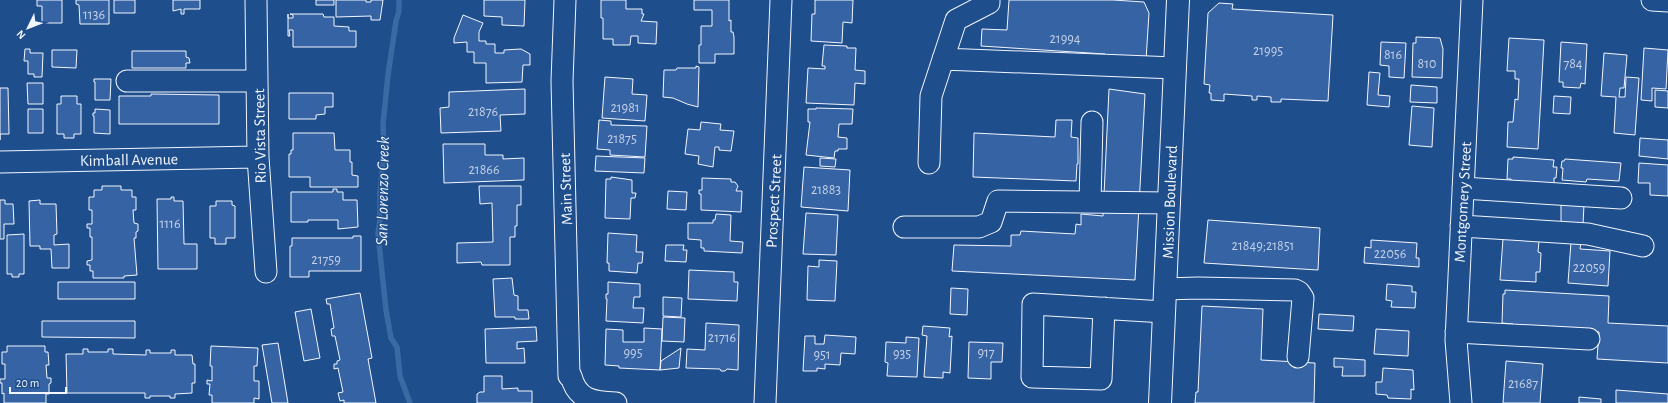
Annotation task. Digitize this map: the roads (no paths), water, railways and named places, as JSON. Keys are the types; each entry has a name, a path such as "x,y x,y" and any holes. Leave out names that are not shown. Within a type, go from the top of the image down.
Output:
{"main road":[{"name":"Mission Boulevard","path":"1160,403 1178,0"}],"street":[{"name":"Rio Vista Street","path":"256,0 258,157 266,272"},
{"name":"Main Street","path":"565,0 562,81 569,376 571,376 574,386 584,397 595,402 616,403"},
{"name":"Prospect Street","path":"765,403 781,0"},
{"path":"929,163 931,96 956,20 989,3 989,0"},
{"name":"Montgomery Street","path":"1461,403 1456,332 1472,0"},
{"path":"1652,0 1668,1"},
{"path":"943,59 1175,68"},
{"path":"127,81 257,81"},
{"path":"1090,202 1092,122"},
{"name":"Kimball Avenue","path":"0,162 258,157"},
{"path":"1463,188 1621,198"},
{"path":"904,227 979,227 991,222 998,201 1169,203"},
{"path":"1461,226 1588,234 1643,246"},
{"path":"1166,289 1198,288 1295,290 1299,292 1303,298 1298,356"},
{"path":"1104,308 1100,379 1032,377 1033,304 1104,308 1164,312"},
{"path":"1456,332 1589,339"}],"waterway":[{"name":"San Lorenzo Creek","path":"399,0 399,11 396,21 388,75 383,124 384,151 378,234 386,310 391,338 397,347 400,376 410,403"}]}
